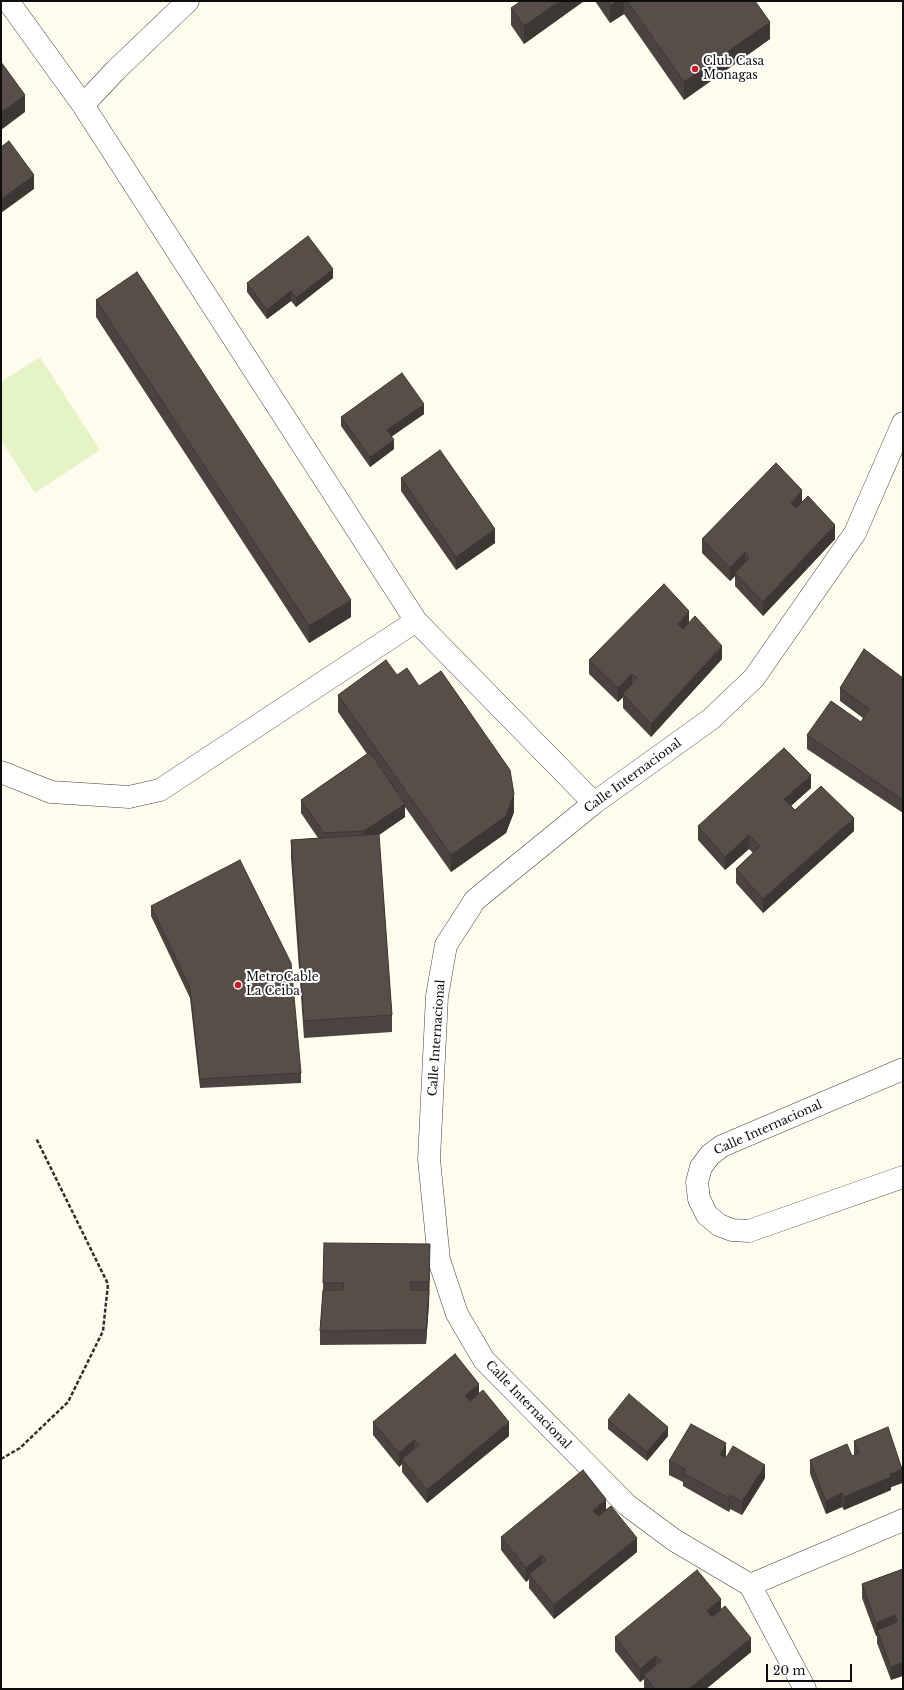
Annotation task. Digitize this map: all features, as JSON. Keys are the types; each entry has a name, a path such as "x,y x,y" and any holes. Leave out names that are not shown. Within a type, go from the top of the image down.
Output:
{"street":[{"path":"8,1 82,105 416,621 594,803"},
{"path":"82,105 188,1"},
{"name":"Calle Internacional","path":"750,1585 674,1540 627,1505 484,1360 457,1314 439,1260 429,1159 437,996 446,946 475,900 594,803 712,719 754,678 855,533 903,423"},
{"path":"1,772 51,792 129,797 160,790 416,621"},
{"name":"Calle Internacional","path":"903,1069 722,1146 710,1155 701,1167 697,1182 699,1199 707,1215 719,1225 732,1230 749,1231 903,1178"},
{"path":"805,1689 750,1585 903,1520"}],"path":[{"path":"1,1459 20,1448 68,1402 103,1331 108,1284 36,1138"}],"green space":[{"path":"40,357 100,450 35,493 1,440 1,382"}],"building":[{"path":"521,1 560,1 524,26 511,8"},
{"path":"607,1 617,1 610,6"},
{"name":"Club Casa Monagas","path":"627,1 755,1 770,22 684,82"},
{"path":"1,62 25,95 1,112"},
{"path":"9,141 34,175 1,199 1,147"},
{"path":"308,236 333,269 296,298 291,291 267,310 247,283"},
{"path":"137,272 351,600 309,626 96,300"},
{"path":"402,373 424,404 387,430 394,440 370,457 341,417"},
{"path":"440,450 495,529 456,557 401,478"},
{"path":"776,463 802,490 791,503 796,508 808,496 835,525 763,602 735,573 749,558 745,552 730,568 702,539"},
{"path":"664,584 689,611 678,624 683,629 695,616 722,646 651,724 623,694 637,678 632,674 618,688 589,660"},
{"path":"864,649 903,678 903,800 807,735 831,701 861,722 869,709 840,688"},
{"path":"386,660 397,675 407,668 419,686 441,671 510,770 514,794 506,816 451,855 338,695"},
{"path":"784,748 811,775 784,799 795,810 821,786 854,818 763,899 736,869 760,846 749,835 725,857 698,826"},
{"path":"370,752 405,804 364,831 324,833 301,800"},
{"path":"379,834 392,1015 304,1021 291,840"},
{"name":"MetroCable La Ceiba","path":"240,860 291,963 301,1073 200,1079 190,988 151,906"},
{"path":"324,1243 430,1244 429,1282 411,1282 411,1290 429,1290 426,1330 320,1331 323,1290 343,1290 344,1283 323,1283"},
{"path":"455,1354 479,1384 465,1395 470,1401 483,1390 509,1422 427,1490 402,1459 419,1445 414,1440 399,1453 373,1422"},
{"path":"629,1394 668,1427 647,1452 608,1420"},
{"path":"691,1424 726,1443 720,1455 726,1458 733,1446 765,1465 742,1502 730,1495 729,1498 683,1473 685,1469 669,1461"},
{"path":"888,1427 902,1469 890,1474 891,1477 844,1497 842,1493 826,1501 810,1460 847,1444 852,1456 859,1453 854,1441"},
{"path":"583,1470 606,1499 593,1510 598,1516 611,1506 637,1538 554,1605 529,1574 546,1561 542,1555 526,1568 501,1537"},
{"path":"903,1569 903,1662 891,1667 877,1630 897,1622 895,1615 876,1623 862,1584"},
{"path":"697,1570 721,1599 707,1610 712,1617 725,1606 751,1638 689,1689 655,1689 644,1675 661,1661 656,1656 640,1669 615,1637"}],"place":[{"name":"Club Casa Monagas","path":"695,69"},
{"name":"MetroCable La Ceiba","path":"238,985"}]}
